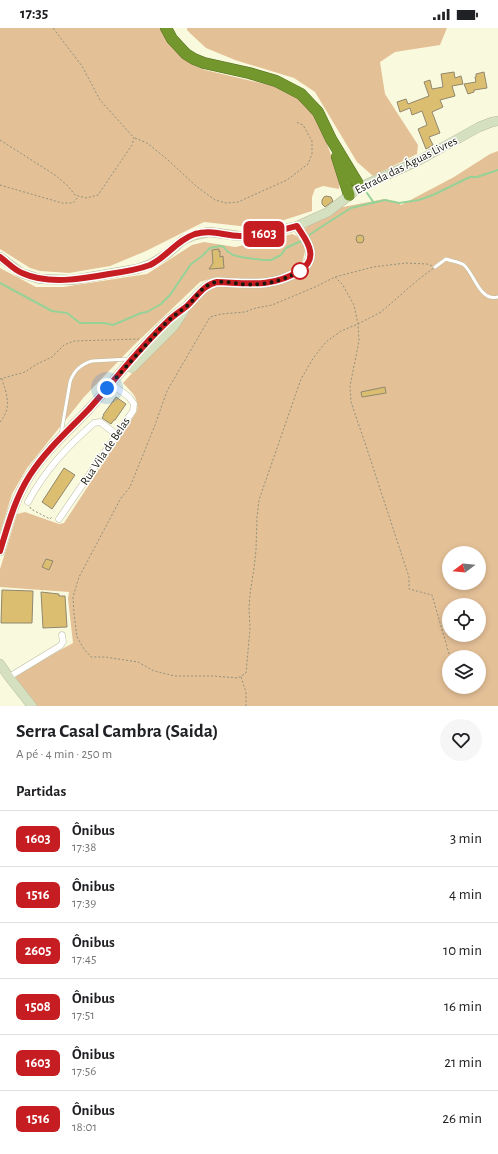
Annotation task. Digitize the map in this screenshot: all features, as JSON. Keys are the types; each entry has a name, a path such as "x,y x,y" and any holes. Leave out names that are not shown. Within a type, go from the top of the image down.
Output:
{"highway":[{"path":"166,28 172,39 186,54 204,63 249,73 276,81 301,94 318,112 331,139 360,187"},
{"path":"175,28 186,54"},
{"path":"331,139 348,195"}],"street":[{"name":"Estrada das Águas Livres","path":"0,257 21,273 40,279 73,280 131,270 151,264 167,254 183,240 195,234 209,232 239,236 261,235 297,226 328,212 360,187 418,161 479,127 498,121"},
{"path":"0,551 17,498 31,474 46,454 168,320 188,305 206,286 213,283 268,283 282,280 303,269 309,260 310,250 297,226"},
{"path":"89,408 114,386 174,326 188,305"},
{"name":"Rua Vila de Belas","path":"58,519 133,411 134,404 129,397 114,386"},
{"path":"28,502 42,477 68,447 94,423 100,422 117,435"},
{"path":"9,677 60,646 63,642 62,635"},
{"path":"0,664 32,706"}],"lane":[{"path":"435,267 446,259 463,264 474,278 479,290 487,297 498,297"},
{"path":"60,439 70,382 73,374 82,366 92,361 133,358"}],"path":[{"path":"53,28 82,66 100,100 134,138 146,143 167,159 196,186 215,200 226,203 238,202 287,180 308,164 312,154 312,141 303,125 296,122"},
{"path":"0,140 55,176 68,186 75,196 86,198 98,195 128,150 134,138"},
{"path":"0,185 62,203 73,203 79,196"},
{"path":"406,263 428,264 435,267 419,279 382,312 341,331 326,342 314,357 301,379 259,500 256,550 249,607 250,629 246,673 238,678 213,676 174,676 154,671 138,662 105,657 91,658 77,637 73,597 79,577 120,498 130,487 167,391 210,317 221,314 245,312 272,305 315,288 335,277 373,267 406,263"},
{"path":"335,277 342,284 354,305 358,324 359,341 350,386 351,402 368,449 409,576 409,589 432,595 448,650"},
{"path":"0,422 7,412 8,398 1,379 25,372 52,357 64,345 74,341 151,338"},
{"path":"28,502 31,509 50,519 53,517 58,519"},
{"path":"241,677 246,692 246,706"}],"shaded area":[{"path":"0,28 162,28 182,56 193,65 205,70 282,88 302,101 316,118 325,138 340,180 339,189 323,186 315,189 312,197 312,211 259,228 204,222 146,251 110,266 69,273 40,271 30,268 0,249"},
{"path":"187,28 447,28 440,45 395,52 380,62 385,94 418,145 417,154 373,176 357,162 315,92 294,78 235,60 206,48 187,30"},
{"path":"498,151 498,706 37,706 15,677 17,674 73,643 68,599 69,592 0,587 0,569 17,514 25,512 59,524 64,523 137,411 136,399 123,383 181,320 206,290 214,285 229,286 306,271 312,265 315,255 304,234 307,226 338,208 384,199 398,202 401,205 454,177 490,154"},
{"path":"292,234 297,236 304,246 305,251 303,260 299,266 286,274 257,281 216,277 200,282 133,346 84,397 27,468 12,494 0,533 0,268 36,287 63,287 147,274 192,245 204,242 235,247"}],"building":[{"path":"454,72 455,78 461,76 463,84 452,86 455,96 440,100 443,107 432,112 440,133 429,137 433,145 426,149 418,129 427,125 422,111 412,115 410,108 400,112 397,102 406,99 408,104 429,96 424,82 430,80 432,89 443,87 441,74"},
{"path":"484,72 487,88 474,90 474,92 468,94 464,84 476,82 476,74"},
{"path":"326,196 331,197 333,201 325,207 322,204 322,200"},
{"path":"358,235 362,235 364,239 362,243 358,243 356,241 356,237"},
{"path":"219,249 220,257 223,256 224,268 209,269 213,263 212,250"},
{"path":"385,387 386,393 362,397 361,392"},
{"path":"116,397 126,404 111,424 102,418"},
{"path":"64,468 75,475 52,509 42,502"},
{"path":"46,559 53,561 49,570 42,567"},
{"path":"2,590 33,591 32,623 1,623"},
{"path":"41,592 65,596 67,627 43,628"}],"waterway":[{"path":"308,236 351,208 385,200 399,203 419,200 470,177 477,177 498,170"},
{"path":"367,193 374,203"},
{"path":"0,283 52,311 67,313 80,323 104,323 113,325 141,313 147,312 161,304 170,295 191,264 210,248 220,246 224,247 233,255 271,260 281,255 286,248 301,241"}],"bus line":[{"name":"1603","path":"0,257 21,273 40,279 73,280 137,269 151,264 167,254 173,247 183,240 195,234 209,232 239,236 261,235 297,226 310,250 307,265 303,269 282,280 258,284 213,283 206,286 188,305 168,320 46,454 31,474 17,498 0,551"}],"route":[{"path":"107,388 168,320 188,305 206,286 217,282 245,284 268,283 282,280 303,269 300,271"}]}
